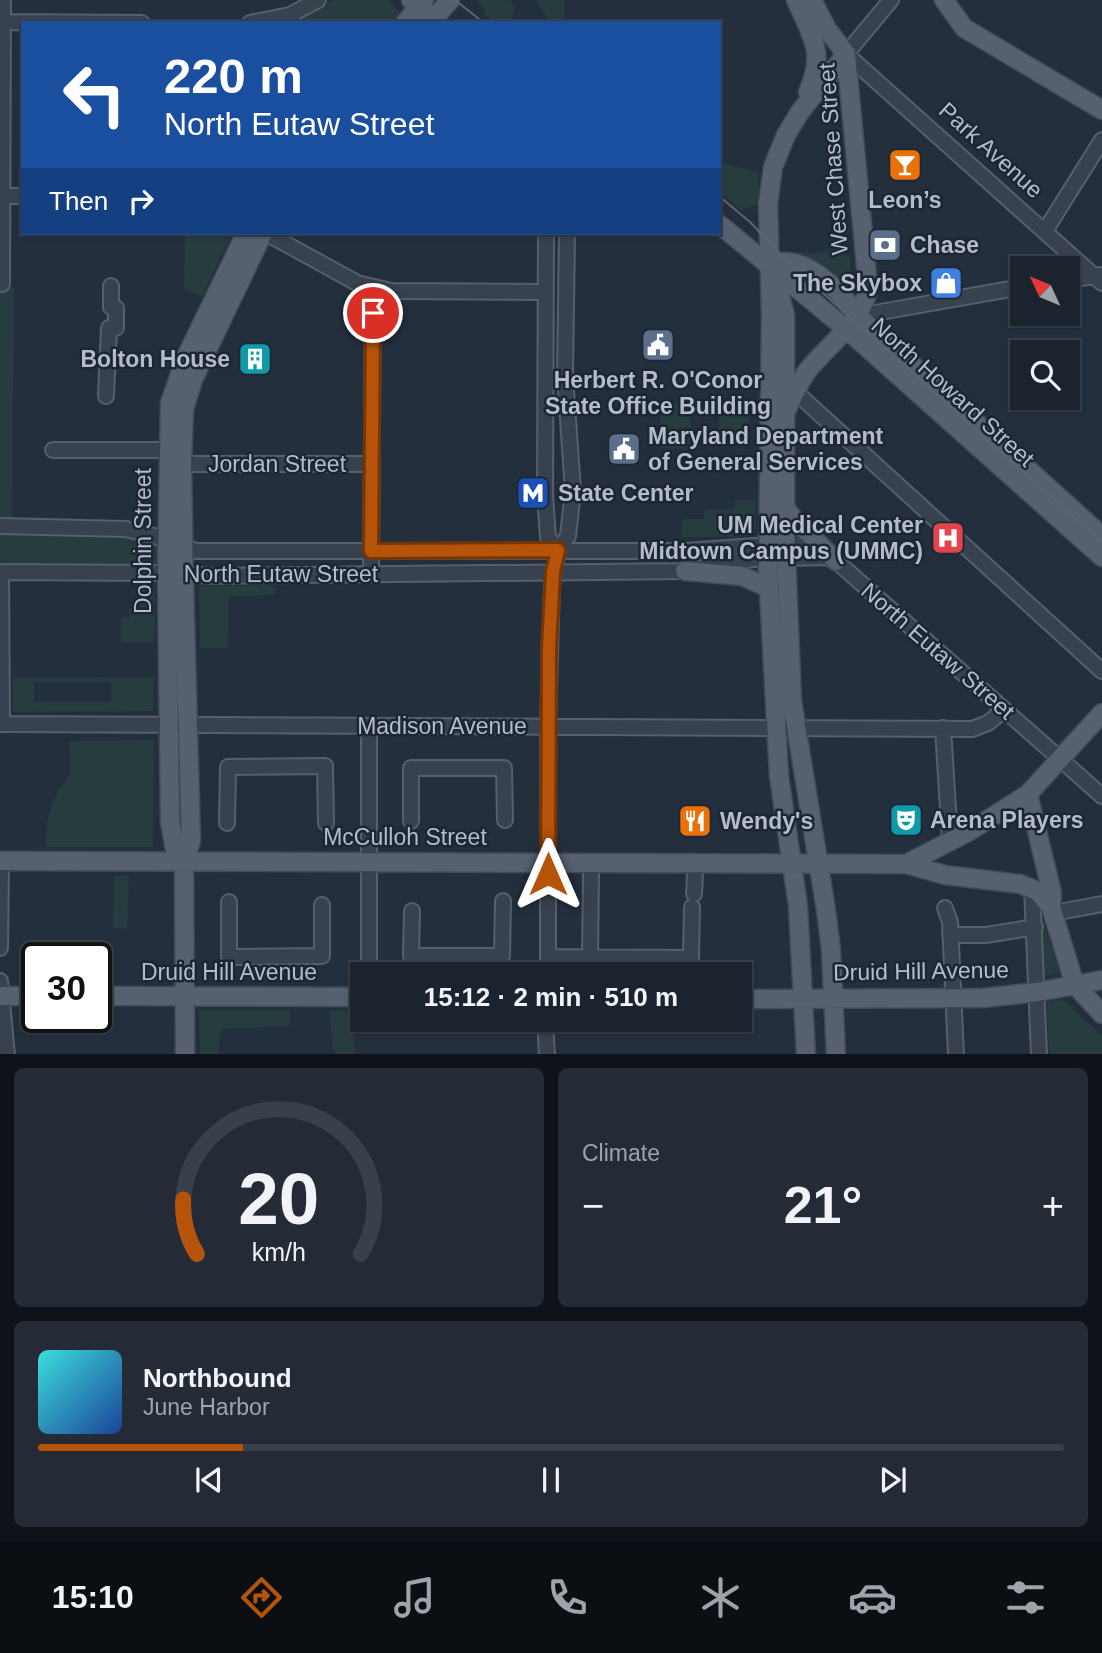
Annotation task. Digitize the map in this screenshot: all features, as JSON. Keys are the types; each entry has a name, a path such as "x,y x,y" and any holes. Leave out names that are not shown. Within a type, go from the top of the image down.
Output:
{"main road":[{"path":"406,21 418,2 434,21 450,0"},
{"path":"796,0 813,36 817,52 816,72 800,112"},
{"path":"812,0 827,29 846,54 800,112 786,135 773,167 768,204 776,551 796,728 830,940 836,1054"},
{"path":"944,0 964,28 1102,110"},
{"name":"West Chase Street","path":"846,54 871,294 852,322"},
{"name":"North Howard Street","path":"721,226 790,284 852,322 1102,536"},
{"name":"Dolphin Street","path":"185,1054 184,862 191,841 178,725 175,543 168,450 170,403 178,374 245,235"},
{"name":"Dolphin Street","path":"175,543 184,409 192,380 264,235"},
{"name":"North Howard Street","path":"770,265 787,261 819,275 834,286 852,322 1102,557"},
{"path":"770,265 785,315 790,387 783,426 784,506 769,588 779,776 802,948 806,1054"},
{"path":"790,387 852,322"},
{"path":"784,506 836,562"},
{"path":"685,571 741,576 769,588"},
{"path":"906,864 1028,794 1102,713"},
{"path":"1028,794 1052,893 1052,910"},
{"name":"McCulloh Street","path":"1,861 906,864 945,875 1020,884 1032,888"},
{"path":"1032,888 1043,895 1052,910 1075,985 1102,1014"},
{"name":"Druid Hill Avenue","path":"752,999 983,998 1037,992 1102,980"},
{"path":"1,991 21,994"},
{"name":"Druid Hill Avenue","path":"112,996 350,997"}],"street":[{"path":"2,285 4,0"},
{"path":"260,21 290,15 318,0"},
{"name":"West Chase Street","path":"846,54 891,0"},
{"path":"2,22 21,22"},
{"name":"Park Avenue","path":"846,54 1099,278"},
{"path":"1045,231 1102,140"},
{"path":"1,196 21,196"},
{"path":"269,235 357,283 373,288 391,291 545,292"},
{"path":"546,235 545,495 548,538 558,550"},
{"path":"548,962 548,727 553,572 558,550 568,536 573,491 565,376 567,235"},
{"path":"1080,279 1099,278"},
{"path":"106,396 109,328 116,328 116,307 111,307 111,286"},
{"path":"371,574 373,288"},
{"path":"852,322 897,309 1010,289"},
{"path":"871,294 897,309"},
{"path":"790,387 1102,671"},
{"path":"53,450 168,450"},
{"name":"Jordan Street","path":"182,464 372,464"},
{"name":"North Eutaw Street","path":"0,526 126,529 200,551 776,551 819,556 836,562 1102,796"},
{"name":"North Eutaw Street","path":"0,572 175,573 215,576 685,571 820,543"},
{"path":"0,572 1,724"},
{"name":"Madison Avenue","path":"1,724 943,729 979,727 1004,709"},
{"path":"369,726 369,962"},
{"path":"943,729 950,841"},
{"path":"228,823 228,767 325,766 327,823"},
{"path":"411,821 411,768 504,768 505,820"},
{"path":"0,948 1,861"},
{"path":"590,957 591,873"},
{"path":"548,957 691,958 695,874"},
{"path":"1032,888 1040,1054"},
{"path":"412,911 411,956 502,956 503,901"},
{"path":"229,902 229,957 322,956 322,905"},
{"path":"1052,910 1102,904"},
{"path":"945,908 950,935 957,1054"},
{"path":"950,935 986,935 1035,927"},
{"path":"1,991 7,1054"},
{"path":"546,1032 547,1054"}],"green space":[{"path":"332,0 387,0 399,13 393,21 297,21"},
{"path":"475,0 509,0 515,6 511,21 493,21 483,13 485,8"},
{"path":"535,0 565,0 564,21 549,21"},
{"path":"721,163 758,172 758,204 741,210 721,193"},
{"path":"185,235 231,235 202,297 184,289"},
{"path":"835,249 850,256 852,286 849,288 812,259 798,252 814,253"},
{"path":"14,287 12,519 0,519 0,288"},
{"path":"718,400 749,400 750,446 719,447"},
{"path":"661,402 691,403 690,449 660,448"},
{"path":"735,500 755,500 756,528 753,535 681,537 682,519 704,519 705,510 734,509"},
{"path":"0,532 124,536 156,547 159,550 158,562 152,566 0,565"},
{"path":"140,586 155,587 155,642 121,643 121,618 129,618 129,609 140,609"},
{"path":"199,586 275,586 275,595 229,596 228,648 200,648"},
{"path":"154,677 153,711 13,712 13,678","holes":["34,682 111,682 111,702 34,702"]},
{"path":"154,740 153,847 46,847 47,821 51,807 58,790 70,775 69,741"},
{"path":"129,875 127,929 113,928 114,876"},
{"path":"1041,914 1060,973 1044,976"},
{"path":"1063,1000 1102,1036 1102,1054 1049,1054 1047,1002"},
{"path":"199,1010 290,1010 290,1026 221,1029 218,1054 200,1054"},
{"path":"350,1010 350,1032 354,1032 355,1054 336,1054 329,1011"}],"tram line":[{"path":"455,0 481,21"},
{"path":"721,198 750,222 787,261 1102,542"}],"place":[{"name":"Leon’s","path":"905,165"},
{"name":"Chase","path":"885,245"},
{"name":"The Skybox","path":"946,283"},
{"name":"Herbert R. O'Conor State Office Building","path":"658,345"},
{"name":"Bolton House","path":"255,359"},
{"name":"Maryland Department of General Services","path":"624,449"},
{"name":"State Center","path":"533,493"},
{"name":"UM Medical Center Midtown Campus (UMMC)","path":"948,538"},
{"name":"Arena Players","path":"906,820"},
{"name":"Wendy's","path":"695,821"}],"route":[{"path":"373,313 371,551 558,550 553,572 549,648 548,874"}]}
